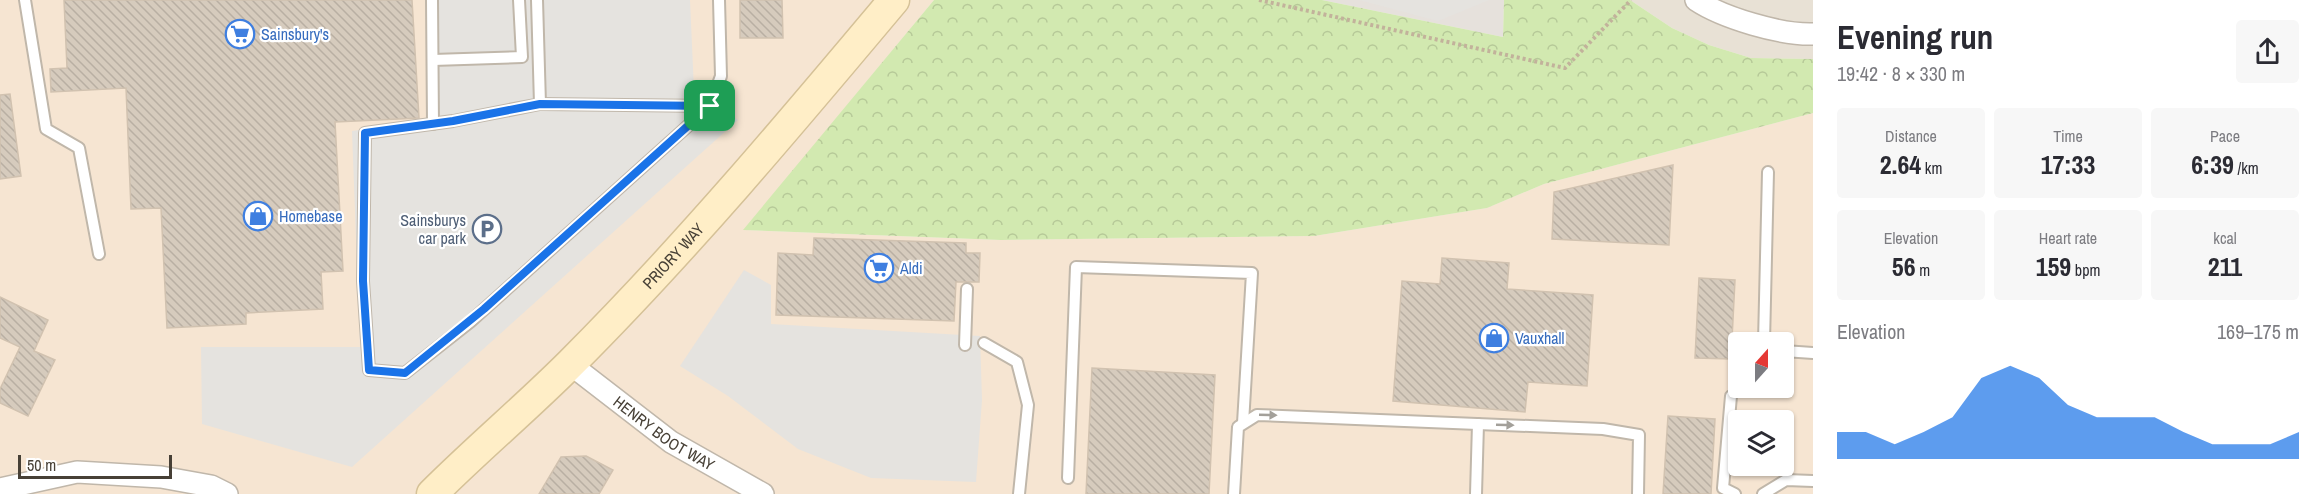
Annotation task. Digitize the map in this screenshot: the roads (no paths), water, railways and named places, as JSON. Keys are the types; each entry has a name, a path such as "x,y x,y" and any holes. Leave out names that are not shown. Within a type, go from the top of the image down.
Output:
{"street":[{"name":"PRIORY WAY","path":"432,494 570,364 820,91 894,0"},
{"path":"1696,0 1710,9 1795,35 1813,34"},
{"name":"HENRY BOOT WAY","path":"570,364 671,442 756,493"},
{"path":"0,489 77,472 161,477 211,486 227,494"}],"lane":[{"path":"26,0 46,129 79,148 99,254"},
{"path":"432,0 433,124"},
{"path":"433,60 522,57 519,0"},
{"path":"537,0 540,104"},
{"path":"710,106 540,104 433,124 365,133 363,281 369,370 405,373 484,309 710,106 721,76 719,0"},
{"path":"1764,332 1768,172"},
{"path":"1068,478 1076,267 1252,273 1243,423"},
{"path":"965,345 967,289"},
{"path":"984,343 1017,362 1028,405 1018,494"},
{"path":"1794,352 1813,353"},
{"path":"1731,398 1723,491 1735,494"},
{"path":"1234,494 1238,427 1257,415 1603,429 1639,435 1638,494"},
{"path":"1476,494 1478,424"},
{"path":"1763,494 1786,480 1813,482"}],"place":[{"name":"Sainsbury's","path":"240,34"},
{"name":"Homebase","path":"258,216"},
{"name":"Sainsburys car park","path":"487,229"},
{"name":"Aldi","path":"879,268"},
{"name":"Vauxhall","path":"1494,338"}]}
